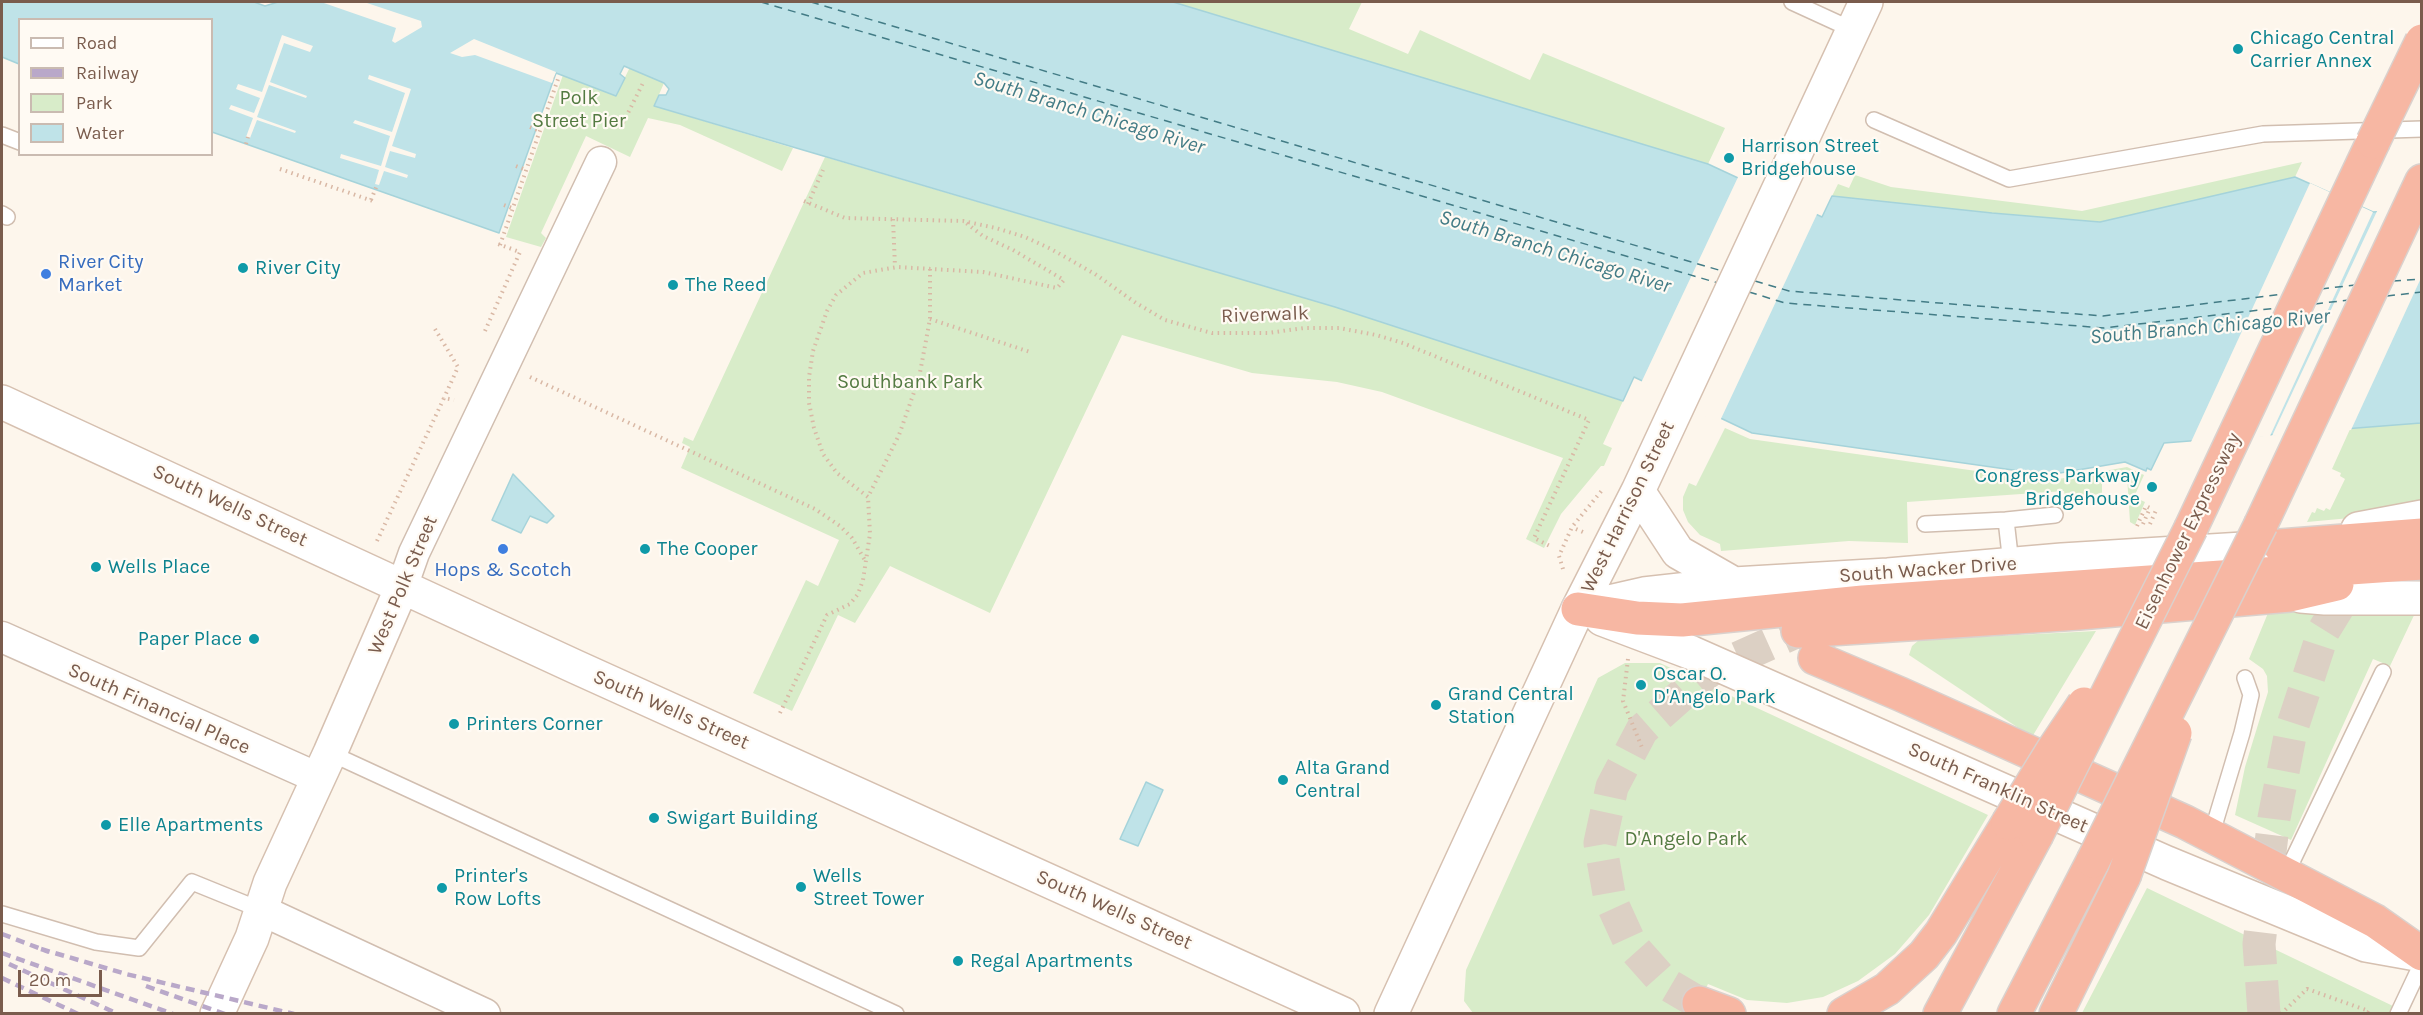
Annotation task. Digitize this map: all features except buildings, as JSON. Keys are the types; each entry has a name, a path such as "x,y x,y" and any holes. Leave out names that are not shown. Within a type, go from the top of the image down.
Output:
{"highway":[{"name":"Eisenhower Expressway","path":"2022,829 2052,750 2158,596 2421,41"},
{"path":"2014,1014 2214,621 2270,536 2296,448 2419,186"},
{"path":"2270,536 2421,535"},
{"path":"1578,609 1637,618 1682,620 1863,602 2421,563"},
{"path":"2421,572 2325,586 2290,595 2079,613 1807,645 1900,694 2211,836 2375,921 2421,955"},
{"path":"2056,1014 2124,876 2214,621"},
{"path":"1844,1014 1887,989 1924,955 2022,829"},
{"path":"1940,1014 2022,829"},
{"path":"1699,1003 1730,1014"}],"main road":[{"name":"West Harrison Street","path":"1391,1014 1578,609 1638,491 1859,16"},
{"name":"South Wells Street","path":"2,402 402,587 1343,1014"},
{"path":"1638,491 1678,552 1734,584"},
{"name":"South Wacker Drive","path":"1578,609 1644,594 1734,584 1888,575 2011,564 2377,524 2421,517"},
{"name":"West Polk Street","path":"217,1014 252,938 270,883 402,587"},
{"path":"2290,595 2325,598 2421,598"},
{"name":"South Franklin Street","path":"1578,609 1692,653 2167,863 2366,945 2421,955"}],"street":[{"name":"West Polk Street","path":"402,587 414,553 601,162"},
{"name":"South Financial Place","path":"2,637 324,765"},
{"path":"261,910 485,1014"}],"lane":[{"path":"1792,2 1815,12 1859,16"},
{"path":"1874,120 2009,179 2263,134 2421,129"},
{"path":"2,135 18,141"},
{"path":"1925,524 2055,515"},
{"path":"2006,520 2011,564"},
{"path":"2286,874 2383,672"},
{"path":"2211,836 2251,695 2245,678"},
{"path":"324,765 896,1014"},
{"path":"2,914 96,942 139,948 192,882 261,910"},
{"path":"2398,1014 2421,963"}],"path":[{"path":"483,337 520,252 497,244 508,207 558,79 554,77"},
{"path":"623,123 643,83"},
{"path":"530,127 538,130"},
{"path":"246,144 248,137"},
{"path":"516,166 524,169"},
{"path":"280,169 372,201 376,187"},
{"name":"Riverwalk","path":"824,170 806,203 845,218 963,221 1006,231 1042,245 1095,274 1165,320 1212,333 1268,333 1304,328 1339,328 1376,335 1403,343 1589,420 1534,538 1552,547"},
{"path":"893,219 895,267"},
{"path":"868,497 837,473 824,454 814,428 809,403 809,377 819,331 836,295 863,273 895,267 982,272 1057,288 1064,280 1013,250 983,236 963,221"},
{"path":"780,713 826,615 850,604 858,594 870,534 868,497 899,435 912,402 924,355 930,319 930,269"},
{"path":"930,319 1030,352"},
{"path":"377,541 458,367 435,329"},
{"path":"528,376 815,509 840,526 852,538 866,562"},
{"path":"444,398 454,402 458,393"},
{"path":"2150,508 2142,526 2147,529 2157,508"},
{"path":"1629,651 1623,701 1643,750"},
{"path":"2281,1014 2307,989 2369,1011 2367,1014"}],"green space":[{"path":"1173,2 1362,2 1349,29 1408,54 1420,30 1530,80 1543,53 1725,128 1708,164"},
{"name":"Polk Street Pier","path":"630,67 664,83 654,106 793,148 782,171 680,125 648,118 630,157 586,136 541,233 546,238 541,247 506,237 563,75 616,96"},
{"name":"Southbank Park","path":"825,157 1335,307 1623,401 1603,444 1612,448 1604,466 1601,466 1561,514 1544,548 1526,539 1563,458 1382,392 1337,382 1252,373 1122,335 990,613 890,566 855,623 838,615 792,711 753,693 806,580 818,586 839,540 681,468 690,447 682,443 684,437 693,441"},
{"path":"2302,162 2295,177 2100,222 1832,196 1838,184 1849,188 1855,175 1891,187 2082,211"},
{"path":"2421,423 2421,506 2361,517 2307,522 2317,508 2324,511 2326,508 2330,510 2345,479 2340,476 2341,473 2332,469 2351,427"},
{"path":"1725,428 1750,439 2047,481 2127,467 2144,475 2134,497 2145,502 2135,525 2130,522 2127,476 2102,478 2102,494 2065,497 2064,491 1907,502 1908,543 1849,541 1721,551 1720,544 1700,535 1688,522 1683,510 1683,497 1689,483 1696,486"},
{"path":"2304,610 2416,611 2390,666 2373,659 2291,840 2235,815 2245,767 2268,692 2267,676 2263,669 2249,659 2268,613"},
{"path":"2096,631 2032,737 1909,655 1912,646 1919,640"},
{"name":"D'Angelo Park","path":"1625,663 1660,663 1988,815 1929,915 1895,954 1858,981 1823,997 1787,1003 1747,1000 1708,984 1693,1014 1473,1013 1464,1001 1466,970 1598,678"},
{"path":"2147,888 2393,1006 2389,1013 2082,1013"}],"water":[{"name":"South Branch Chicago River","path":"2,2 254,2 265,6 278,2 1173,2 1708,164 1822,217 1832,196 2100,222 2295,177 2373,212 2421,209 2421,423 2164,443 2151,470 2147,468 2146,471 2125,462 2048,475 1752,433 1634,377 1623,401 1335,307 654,106 659,95 666,95 669,89 664,83 624,66 620,74 625,78 616,96 556,73 499,233 213,132 213,18 18,18 18,64 2,57"},
{"path":"513,474 554,516 547,523 530,516 521,533 492,520"},
{"path":"1146,782 1163,790 1138,846 1120,839"}],"pier":[{"path":"321,2 364,2 421,21 422,27 395,43 392,41 396,28"},
{"path":"282,35 313,46 310,52 284,43 270,82 307,96 306,98 269,85 257,117 296,131 295,133 257,120 250,138 246,137 253,118 229,109 231,105 254,113 260,98 236,89 238,84 262,92"},
{"path":"474,39 556,72 552,83 475,55 462,57 450,53"},
{"path":"369,75 411,89 392,146 416,154 415,158 390,151 385,167 408,175 407,178 384,171 379,185 375,184 379,170 340,158 341,154 381,166 390,136 353,123 355,120 392,132 405,93 368,79"},
{"path":"1739,175 1818,212 1719,423 1641,383"},
{"path":"2310,183 2373,212 2270,436 2192,443 2191,442"},
{"path":"2422,206 2421,278 2351,430 2272,436 2378,209"}],"ferry route":[{"path":"761,2 1718,283"},
{"path":"811,2 1722,271"},
{"path":"2393,281 2422,279"},
{"path":"1755,281 1789,291 2103,316 2284,294"},
{"path":"2321,289 2355,285"},
{"path":"1749,292 1785,303 2104,328 2277,308"},
{"path":"2387,296 2422,292"},
{"path":"2315,304 2349,300"}],"tunnel":[{"path":"2264,1014 2259,944 2274,818 2291,731 2324,630 2358,575"},
{"path":"1699,1003 1665,983 1631,945 1610,899 1600,843 1612,787 1642,730 1709,671 1798,631"}],"railway":[{"path":"2,934 49,952"},
{"path":"41,949 126,974 294,1014"},
{"path":"2,953 173,1014"},
{"path":"9,964 118,1014"},
{"path":"2,978 78,1014"},
{"path":"146,986 225,1014"}],"place":[{"name":"Chicago Central Carrier Annex","path":"2238,49"},
{"name":"Harrison Street Bridgehouse","path":"1729,158"},
{"name":"River City","path":"243,268"},
{"name":"River City Market","path":"46,274"},
{"name":"The Reed","path":"673,285"},
{"name":"Congress Parkway Bridgehouse","path":"2152,487"},
{"name":"Hops & Scotch","path":"503,549"},
{"name":"The Cooper","path":"645,549"},
{"name":"Wells Place","path":"96,567"},
{"name":"Paper Place","path":"254,639"},
{"name":"Oscar O. D'Angelo Park","path":"1641,685"},
{"name":"Grand Central Station","path":"1436,705"},
{"name":"Printers Corner","path":"454,724"},
{"name":"Alta Grand Central","path":"1283,780"},
{"name":"Swigart Building","path":"654,818"},
{"name":"Elle Apartments","path":"106,825"},
{"name":"Wells Street Tower","path":"801,887"},
{"name":"Printer's Row Lofts","path":"442,888"},
{"name":"Regal Apartments","path":"958,961"}]}
